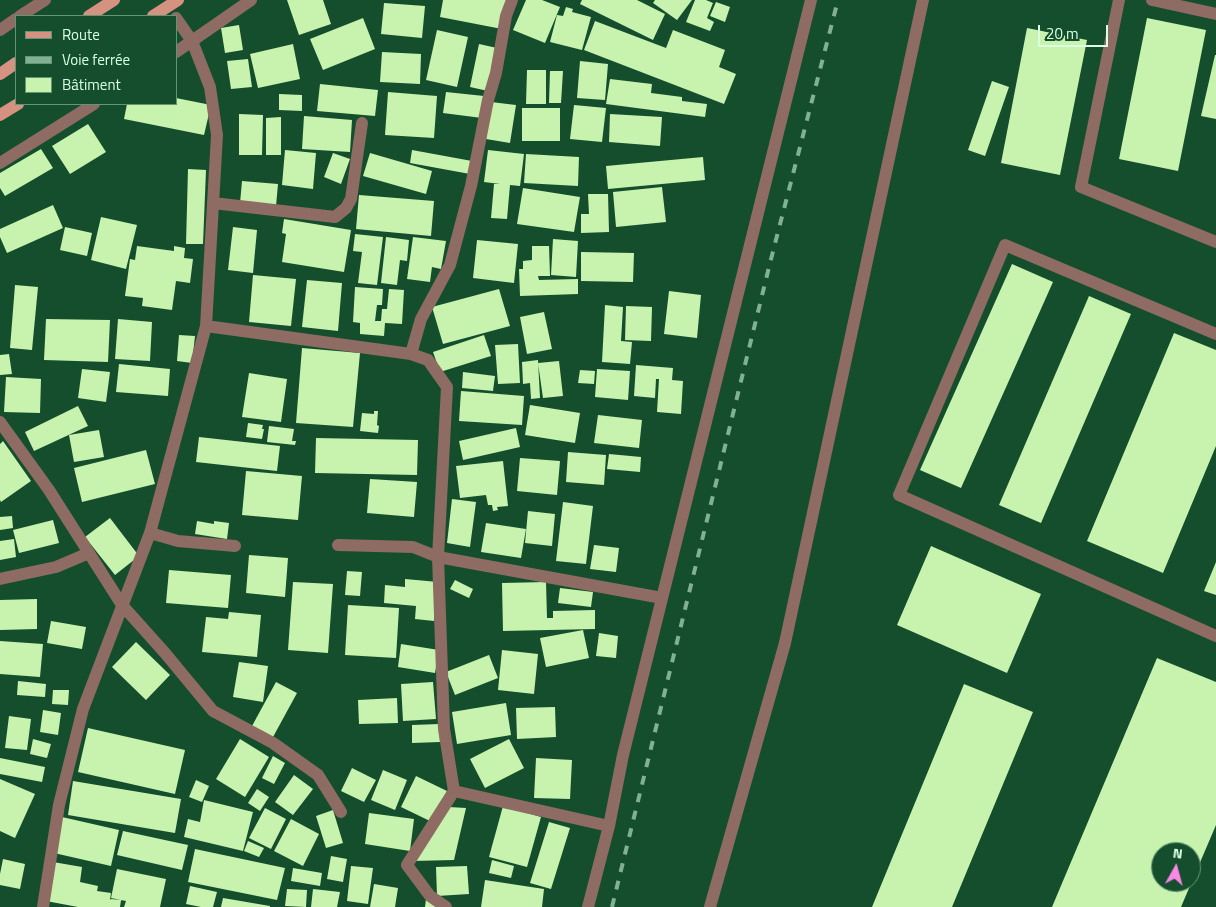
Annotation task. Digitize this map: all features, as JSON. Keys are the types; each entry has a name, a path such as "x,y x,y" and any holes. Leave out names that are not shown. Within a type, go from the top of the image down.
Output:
{"main road":[{"path":"91,15 114,0"},
{"path":"157,15 175,10"},
{"path":"0,74 15,64"},
{"path":"0,115 16,105"}],"street":[{"path":"178,51 251,0"},
{"path":"411,354 421,319 450,264 472,181 488,100 496,73 506,16 512,0"},
{"path":"588,907 609,826 623,754 811,0"},
{"path":"710,907 785,643 923,0"},
{"path":"1119,0 1081,187 1216,242"},
{"path":"1152,0 1216,14"},
{"path":"21,15 38,2"},
{"path":"43,907 59,805 83,709 150,533 206,326 216,135 210,87 192,42 178,16"},
{"path":"0,30 15,20"},
{"path":"0,163 92,105"},
{"path":"213,203 334,217 346,208 351,199 362,123"},
{"path":"1216,334 1005,245 899,495 1216,636"},
{"path":"206,326 411,354 428,360 447,387 438,557 444,729 454,792 407,864 430,896 446,907"},
{"path":"0,422 49,490 122,605 213,711 273,743 318,775 341,812"},
{"path":"150,533 178,541 235,546"},
{"path":"338,545 413,547 438,557 662,598"},
{"path":"0,579 56,567 89,553"},
{"path":"454,792 609,826"}],"building":[{"path":"287,0 323,0 331,24 299,35"},
{"path":"443,0 508,0 502,29 440,17"},
{"path":"526,0 542,0 560,7 545,43 513,30"},
{"path":"582,0 637,0 665,14 653,40 580,4"},
{"path":"655,0 692,0 677,20 653,3"},
{"path":"695,0 706,0 713,3 707,18 714,22 710,31 686,22"},
{"path":"716,2 730,7 725,22 710,16"},
{"path":"384,3 425,6 422,38 381,34"},
{"path":"566,7 573,9 572,12 591,17 582,50 550,42 557,15 563,16"},
{"path":"363,18 375,49 323,70 310,39"},
{"path":"1147,18 1206,30 1178,171 1119,159"},
{"path":"595,21 666,48 673,30 725,50 719,67 736,74 724,104 584,50"},
{"path":"239,25 243,50 225,53 221,28"},
{"path":"1027,28 1087,40 1060,175 1001,163"},
{"path":"437,30 468,37 457,87 426,80"},
{"path":"293,44 300,79 258,88 250,54"},
{"path":"479,44 497,48 488,91 470,87"},
{"path":"382,52 421,54 420,84 380,82"},
{"path":"1216,55 1216,119 1201,116"},
{"path":"248,59 252,87 231,89 227,61"},
{"path":"580,61 608,64 605,100 577,98"},
{"path":"527,70 546,70 546,104 526,104"},
{"path":"550,71 563,71 561,103 549,103"},
{"path":"610,79 652,84 651,93 682,97 682,101 707,104 705,117 606,104"},
{"path":"992,81 1009,87 985,156 968,150"},
{"path":"320,84 378,90 375,116 317,111"},
{"path":"388,92 437,96 434,138 385,135"},
{"path":"446,92 484,96 482,118 443,113"},
{"path":"279,94 302,95 302,111 279,110"},
{"path":"178,98 211,105 204,135 124,119 127,105 178,105"},
{"path":"491,102 516,105 510,143 486,139"},
{"path":"574,105 606,108 602,142 570,139"},
{"path":"522,108 560,108 560,141 522,141"},
{"path":"239,114 263,115 262,155 239,155"},
{"path":"610,114 662,117 660,146 609,142"},
{"path":"304,116 352,120 350,152 302,149"},
{"path":"281,117 281,155 266,155 266,118"},
{"path":"88,124 106,152 70,174 52,146"},
{"path":"41,149 53,168 5,196 0,188 0,173"},
{"path":"285,150 316,153 313,189 282,185"},
{"path":"412,150 472,161 470,174 410,163"},
{"path":"488,150 524,154 520,186 510,185 507,219 491,218 494,184 500,184 484,182"},
{"path":"333,153 350,159 341,184 324,177"},
{"path":"370,153 432,171 426,194 363,176"},
{"path":"526,154 579,157 578,186 524,183"},
{"path":"703,157 705,180 608,189 606,166"},
{"path":"188,169 206,170 203,244 186,244"},
{"path":"242,181 278,184 276,206 240,203"},
{"path":"662,187 666,222 616,227 613,192"},
{"path":"523,188 580,197 574,232 517,224"},
{"path":"588,194 608,194 609,232 581,233 581,214 589,214"},
{"path":"359,195 434,201 431,236 356,229"},
{"path":"53,205 63,228 7,253 0,237 0,229"},
{"path":"101,217 137,225 126,269 91,260"},
{"path":"284,219 351,230 344,272 282,262 286,234 282,233"},
{"path":"65,227 92,233 87,256 60,250"},
{"path":"233,227 257,230 253,273 228,270"},
{"path":"355,234 383,237 377,285 358,283 362,252 353,251"},
{"path":"386,237 409,240 407,261 400,260 397,285 381,283"},
{"path":"413,237 446,241 441,269 432,267 430,282 407,279"},
{"path":"553,239 578,241 576,277 551,275"},
{"path":"477,240 518,244 514,283 473,278"},
{"path":"137,246 174,251 174,246 185,248 184,258 193,259 190,283 176,281 172,310 142,306 143,298 125,296 130,259 135,260"},
{"path":"532,246 549,246 550,276 538,276 539,280 578,279 578,294 520,296 519,269 523,269 523,261 532,260"},
{"path":"581,252 634,253 633,282 581,281"},
{"path":"1012,264 1053,282 961,488 920,470"},
{"path":"253,275 296,279 291,326 249,322"},
{"path":"307,280 342,283 338,331 302,327"},
{"path":"15,285 38,287 32,350 10,348"},
{"path":"355,287 383,289 382,305 377,305 375,321 381,321 382,309 387,309 389,289 404,290 402,324 385,323 384,336 360,334 360,323 353,322"},
{"path":"499,289 510,326 443,344 432,307"},
{"path":"669,291 701,295 697,338 664,334"},
{"path":"1089,296 1131,314 1041,523 999,505"},
{"path":"605,305 623,307 621,341 632,342 630,364 602,362"},
{"path":"626,306 652,307 651,341 625,340"},
{"path":"544,312 552,349 527,354 520,317"},
{"path":"46,319 110,320 108,362 44,360"},
{"path":"118,319 152,322 150,361 115,359"},
{"path":"1174,333 1216,350 1216,446 1163,573 1087,541"},
{"path":"179,335 195,336 192,363 177,361"},
{"path":"484,335 491,356 440,372 433,352"},
{"path":"518,344 520,383 498,384 495,345"},
{"path":"302,348 360,353 353,427 296,423"},
{"path":"9,354 12,374 0,375 0,355"},
{"path":"538,360 540,398 531,399 530,383 523,384 522,362"},
{"path":"559,361 563,396 543,398 538,363"},
{"path":"119,364 170,369 168,396 116,392"},
{"path":"636,365 673,368 672,380 683,381 681,414 657,412 659,379 656,379 655,398 634,396"},
{"path":"82,369 110,372 106,402 78,398"},
{"path":"597,369 630,371 628,400 595,397"},
{"path":"580,370 595,371 594,384 578,383"},
{"path":"463,372 495,376 493,391 462,388"},
{"path":"249,373 287,379 281,422 242,417"},
{"path":"6,377 41,379 40,413 4,412"},
{"path":"461,391 524,396 522,425 459,421"},
{"path":"530,405 580,413 575,443 525,435"},
{"path":"78,406 88,426 34,451 25,432"},
{"path":"374,411 378,411 378,433 360,431 362,413 374,414"},
{"path":"598,415 642,420 639,448 594,443"},
{"path":"248,423 263,425 262,439 246,437"},
{"path":"269,426 294,429 292,441 296,441 295,445 267,442"},
{"path":"516,428 520,447 463,460 459,441"},
{"path":"99,430 104,457 74,462 69,435"},
{"path":"199,437 280,446 277,471 196,462"},
{"path":"316,438 418,440 417,475 315,473"},
{"path":"3,441 31,481 1,502 0,444"},
{"path":"146,450 155,484 82,502 74,468"},
{"path":"568,452 606,455 604,485 566,482"},
{"path":"609,454 641,457 640,472 607,469"},
{"path":"520,458 560,461 557,495 517,491"},
{"path":"503,461 508,506 497,507 498,510 493,511 492,505 488,505 486,495 460,498 456,466"},
{"path":"246,471 302,476 298,520 242,515"},
{"path":"370,479 417,482 414,517 367,513"},
{"path":"452,499 476,502 470,547 447,543"},
{"path":"563,502 593,506 586,564 556,561"},
{"path":"528,511 555,514 552,546 525,543"},
{"path":"12,516 13,528 0,530 0,517"},
{"path":"110,518 139,556 115,575 85,537"},
{"path":"53,520 59,543 19,553 13,530"},
{"path":"197,521 214,524 214,521 229,523 227,539 195,534"},
{"path":"486,523 526,529 521,558 481,552"},
{"path":"14,539 16,557 0,560 0,541"},
{"path":"594,545 619,548 616,572 590,569"},
{"path":"931,546 1041,594 1007,673 897,625"},
{"path":"249,555 288,558 285,597 246,593"},
{"path":"1216,562 1216,595 1204,591"},
{"path":"169,570 231,575 228,608 166,603"},
{"path":"347,571 362,572 360,596 345,595"},
{"path":"405,579 438,582 434,621 415,619 416,606 384,603 385,585 405,587"},
{"path":"455,580 473,589 469,598 450,589"},
{"path":"293,582 333,584 328,653 288,650"},
{"path":"546,582 547,618 553,618 553,611 595,610 595,629 503,631 502,583"},
{"path":"560,588 593,592 591,607 558,603"},
{"path":"37,599 37,629 0,630 0,600"},
{"path":"348,605 399,608 396,658 345,655"},
{"path":"229,612 261,615 257,657 202,652 206,617 228,619"},
{"path":"51,621 86,627 82,649 47,643"},
{"path":"583,630 589,658 546,667 540,638"},
{"path":"599,633 618,636 616,658 596,656"},
{"path":"0,641 43,644 40,677 0,674"},
{"path":"136,642 170,675 146,700 112,667"},
{"path":"401,644 439,650 435,673 398,667"},
{"path":"502,650 538,654 534,694 498,690"},
{"path":"489,655 498,678 455,695 446,672"},
{"path":"1157,658 1216,682 1216,825 1201,860 1201,842 1151,842 1151,892 1187,892 1181,907 1052,907"},
{"path":"239,662 268,666 263,702 233,697"},
{"path":"18,681 46,684 45,697 17,695"},
{"path":"276,682 297,693 273,737 252,726"},
{"path":"433,682 436,719 403,721 401,684"},
{"path":"964,684 1033,712 952,907 872,907"},
{"path":"53,690 69,690 68,705 52,704"},
{"path":"397,698 398,723 359,724 358,700"},
{"path":"506,703 511,735 457,744 452,712"},
{"path":"555,707 556,737 517,739 516,708"},
{"path":"43,710 61,713 58,735 40,732"},
{"path":"9,716 31,719 27,750 5,748"},
{"path":"439,724 440,742 412,743 412,725"},
{"path":"88,728 185,750 175,794 78,772"},
{"path":"33,739 51,744 47,758 30,754"},
{"path":"240,739 269,757 245,797 216,779"},
{"path":"509,739 524,768 485,788 470,759"},
{"path":"273,756 285,763 274,784 262,778"},
{"path":"0,758 45,767 42,782 0,774"},
{"path":"536,758 572,760 570,799 534,798"},
{"path":"352,768 376,780 364,802 341,791"},
{"path":"383,770 407,780 395,810 371,800"},
{"path":"294,775 313,789 293,815 275,802"},
{"path":"416,776 447,791 432,822 401,807"},
{"path":"0,779 35,794 15,838 0,831"},
{"path":"196,780 209,786 202,802 189,797"},
{"path":"73,781 181,799 175,833 68,815"},
{"path":"257,789 269,797 260,811 248,803"},
{"path":"204,800 253,812 243,851 184,837 188,819 200,822"},
{"path":"503,806 541,817 527,867 489,857"},
{"path":"449,807 466,808 454,860 412,861"},
{"path":"265,808 286,819 271,849 249,838"},
{"path":"333,810 343,843 326,848 316,816"},
{"path":"369,813 414,819 410,851 365,844"},
{"path":"62,817 119,830 111,866 54,853"},
{"path":"291,819 319,834 303,866 274,851"},
{"path":"549,822 570,828 551,889 530,883"},
{"path":"123,831 188,845 182,870 117,855"},
{"path":"248,841 264,848 259,857 244,851"},
{"path":"195,849 285,868 277,900 188,882"},
{"path":"331,856 347,859 343,882 327,879"},
{"path":"3,859 25,864 20,889 0,885"},
{"path":"492,860 514,866 511,878 489,873"},
{"path":"53,862 82,867 80,882 98,886 97,891 111,893 110,900 121,900 120,907 78,907 46,901"},
{"path":"351,866 373,868 368,904 347,901"},
{"path":"467,866 469,894 437,896 436,867"},
{"path":"293,868 322,873 320,886 291,881"},
{"path":"117,869 166,879 160,907 124,907 126,901 111,898"},
{"path":"485,880 544,889 542,907 481,907"},
{"path":"374,884 398,888 395,907 370,907"},
{"path":"190,886 217,892 213,907 186,904"},
{"path":"287,889 307,890 306,907 285,906"},
{"path":"313,889 340,892 337,907 311,907"},
{"path":"223,898 270,906 270,907 221,907"},
{"path":"426,899 436,907 425,907"}],"railway":[{"path":"612,907 770,263 838,0"}]}
